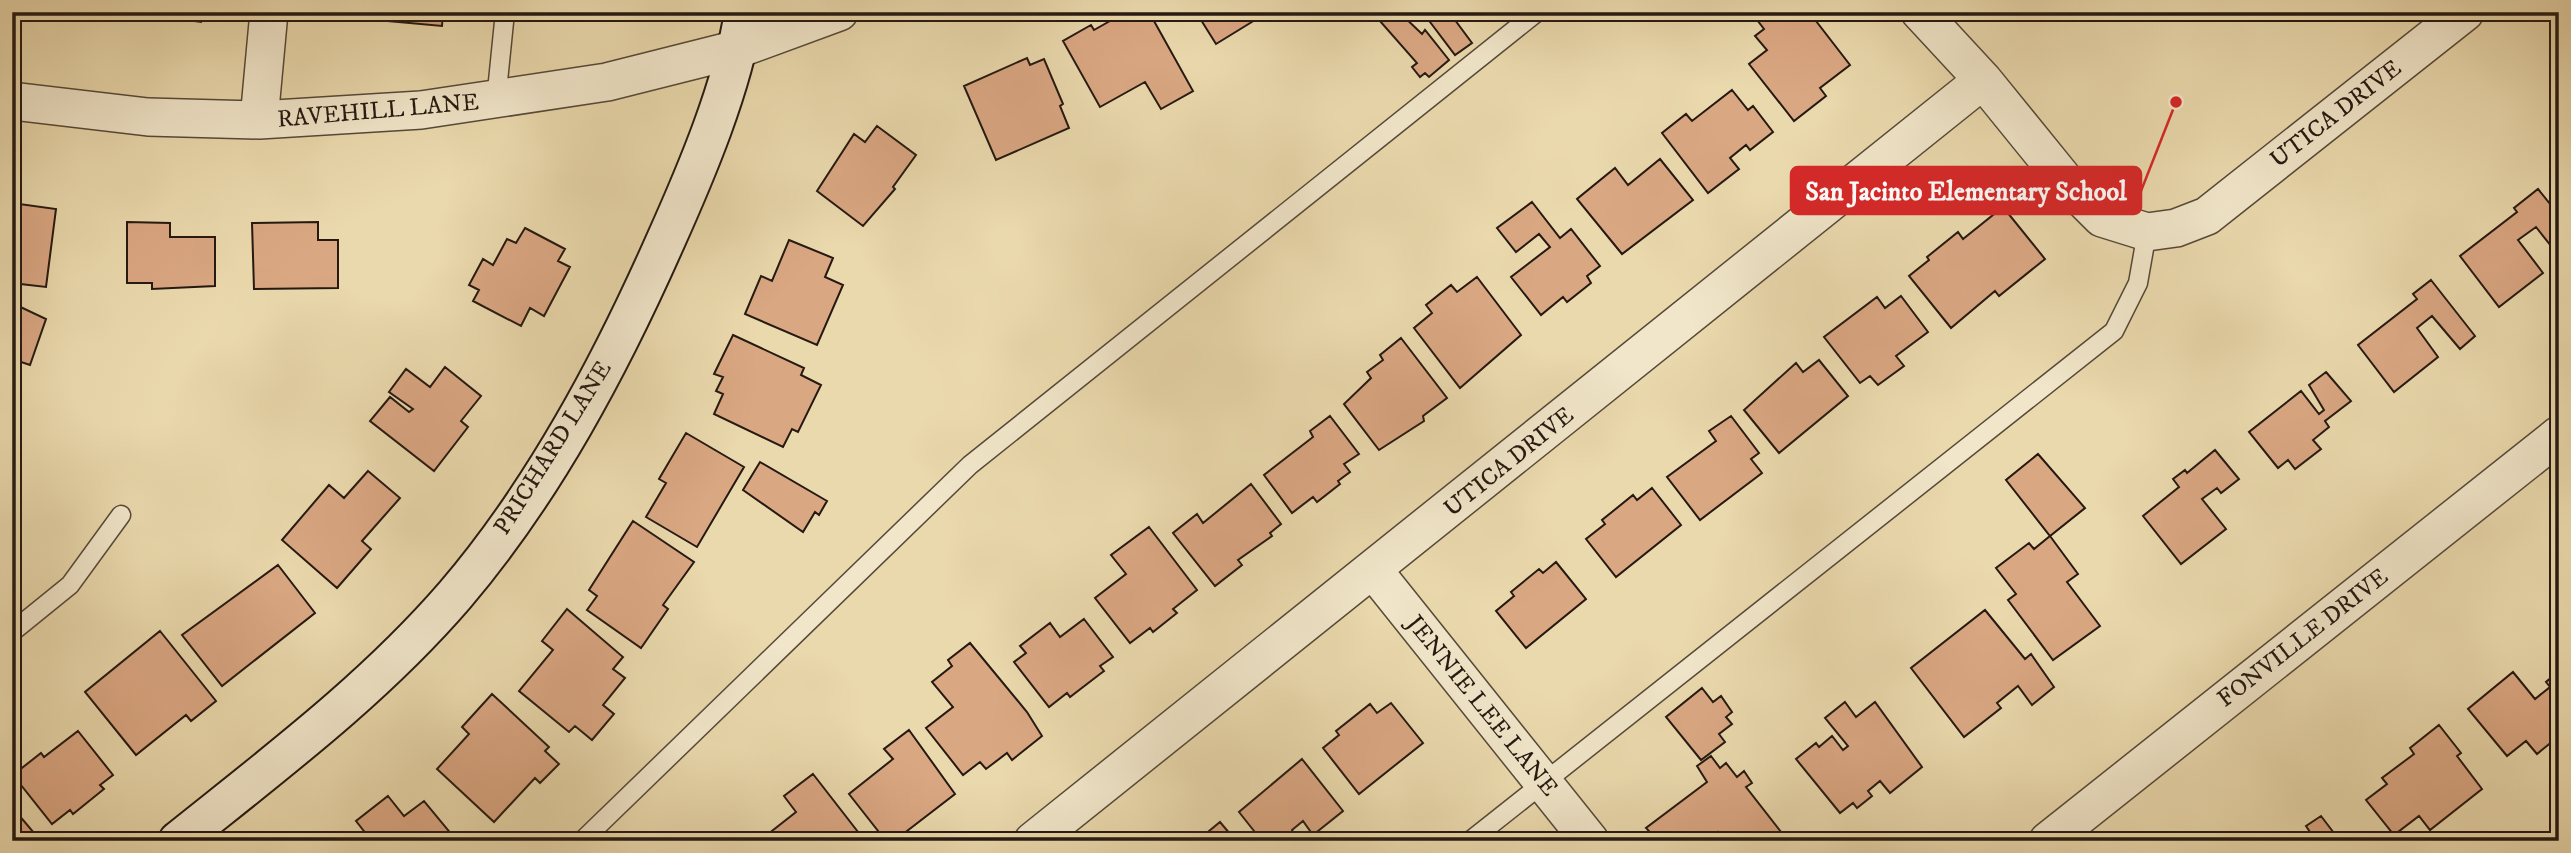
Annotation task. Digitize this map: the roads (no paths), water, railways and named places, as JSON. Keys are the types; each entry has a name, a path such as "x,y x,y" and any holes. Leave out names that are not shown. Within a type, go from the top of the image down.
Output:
{"street":[{"path":"259,120 270,12"},
{"path":"741,31 839,12"},
{"path":"1920,12 1983,80 2065,181 2102,218 2147,232"},
{"name":"UTICA DRIVE","path":"2147,232 2176,228 2207,216 2465,12"},
{"name":"RAVEHILL LANE","path":"12,102 148,117 259,120 338,117 496,101 607,82 741,31"},
{"name":"PRICHARD LANE","path":"178,841 369,684 455,595 517,514 583,407 637,306 683,201 741,31"},
{"name":"UTICA DRIVE","path":"1033,841 1374,571 1983,80"},
{"name":"FONVILLE DRIVE","path":"2048,841 2559,435"},
{"name":"JENNIE LEE LANE","path":"1374,571 1590,841"}],"lane":[{"path":"496,101 505,12"},
{"path":"582,841 970,465 1537,12"},
{"path":"1470,841 2114,331 2138,283 2147,232"},
{"path":"12,632 70,585 121,515"}],"place":[{"name":"San Jacinto Elementary School","path":"2176,102"}]}
